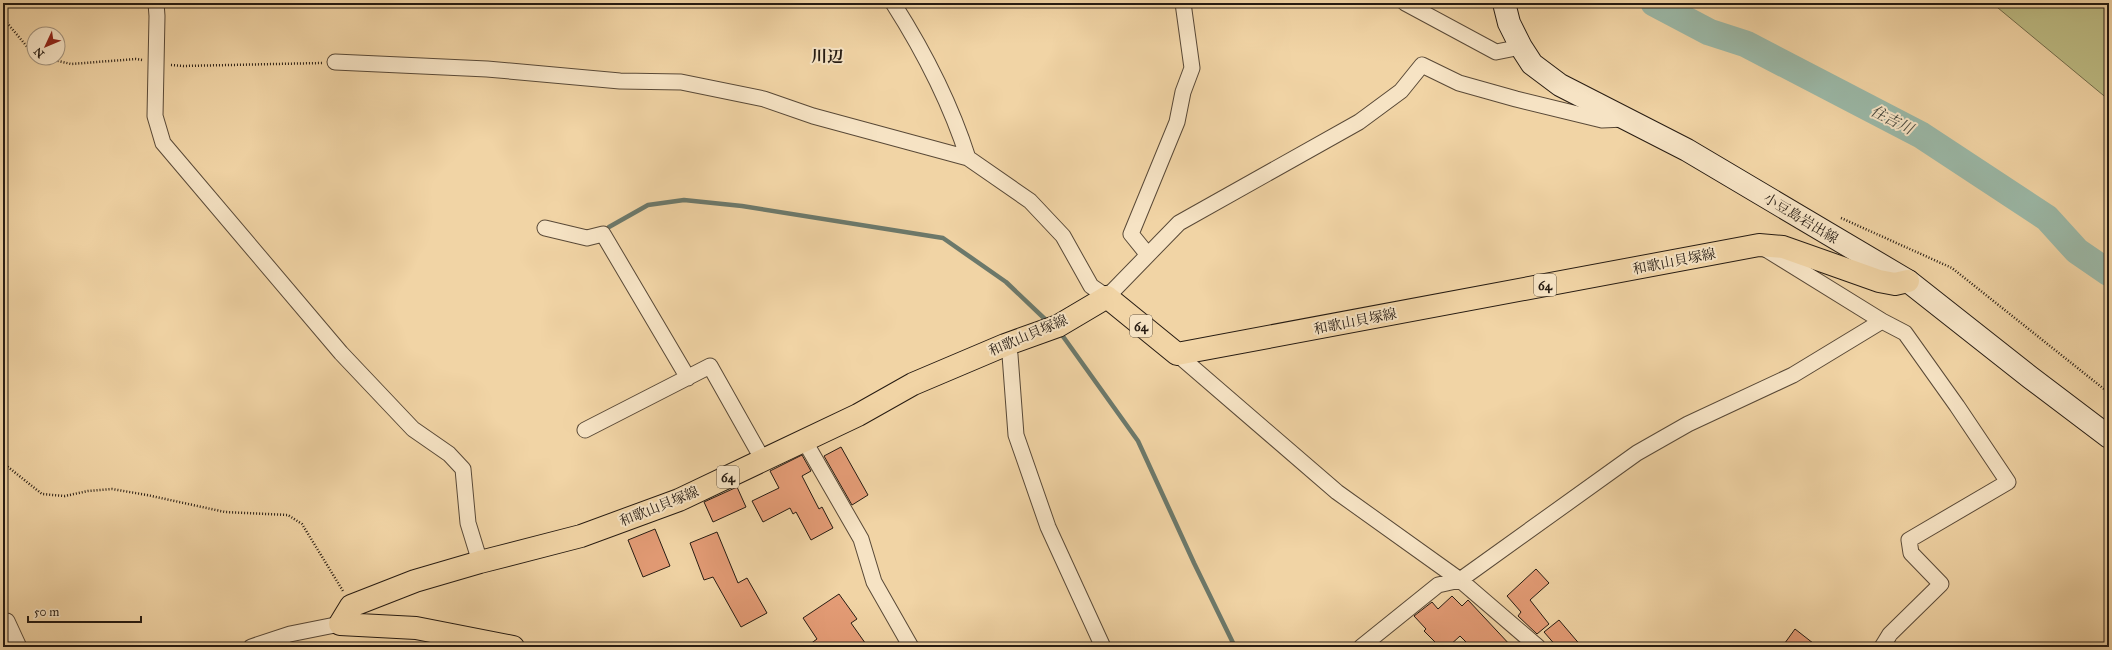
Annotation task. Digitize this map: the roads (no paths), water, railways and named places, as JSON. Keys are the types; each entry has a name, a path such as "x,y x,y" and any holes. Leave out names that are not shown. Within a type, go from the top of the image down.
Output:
{"main road":[{"name":"小豆島岩出線","path":"1506,13 1521,47 1532,64 1560,85 1687,150 1908,281 2031,378 2109,437"},
{"name":"和歌山貝塚線","path":"1177,354 1759,245 1783,247 1879,281 1895,284 1908,281"},
{"name":"和歌山貝塚線","path":"346,615 415,581 480,562 588,534 679,500 858,415 913,384 1005,345 1058,326 1107,297"},
{"name":"64","path":"1107,297 1177,354"},
{"path":"346,615 512,647"}],"street":[{"path":"156,3 155,116 163,143 341,353 413,429 449,454 463,469 468,523 480,562"},
{"path":"893,3 911,31 959,131 968,158"},
{"path":"1148,255 1131,234 1177,122 1183,92 1192,68 1183,3"},
{"path":"1405,3 1496,52 1521,47"},
{"path":"335,62 486,69 620,80 681,82 764,100 813,116 968,158 1030,201 1063,236 1092,286 1107,297 1179,223 1359,122 1401,91 1422,64 1458,83 1509,97 1602,120 1627,119"},
{"path":"545,228 587,238 603,234 688,378"},
{"path":"1759,245 1882,321 1905,333 1958,406 2008,482 1909,540 1911,553 1941,584 1890,634 1882,647"},
{"path":"1361,647 1438,585 1460,580 1637,453 1688,424 1792,375 1882,321"},
{"path":"1005,345 1010,355 1016,435 1048,527 1103,647"},
{"path":"1177,354 1337,492 1460,580 1538,647"},
{"path":"585,430 710,366 763,460"},
{"path":"804,440 861,539 874,582 911,647"},
{"path":"251,647 346,615"},
{"path":"7,621 19,647"}],"waterway":[{"name":"住吉川","path":"1654,3 1709,32 1746,44 1921,135 2047,218 2077,251 2109,273"},
{"path":"609,227 648,205 684,200 742,206 943,238 1006,282 1047,321"},
{"path":"1062,335 1138,441 1194,563 1235,647"}],"district":[{"name":"川辺","path":"827,56"}]}
